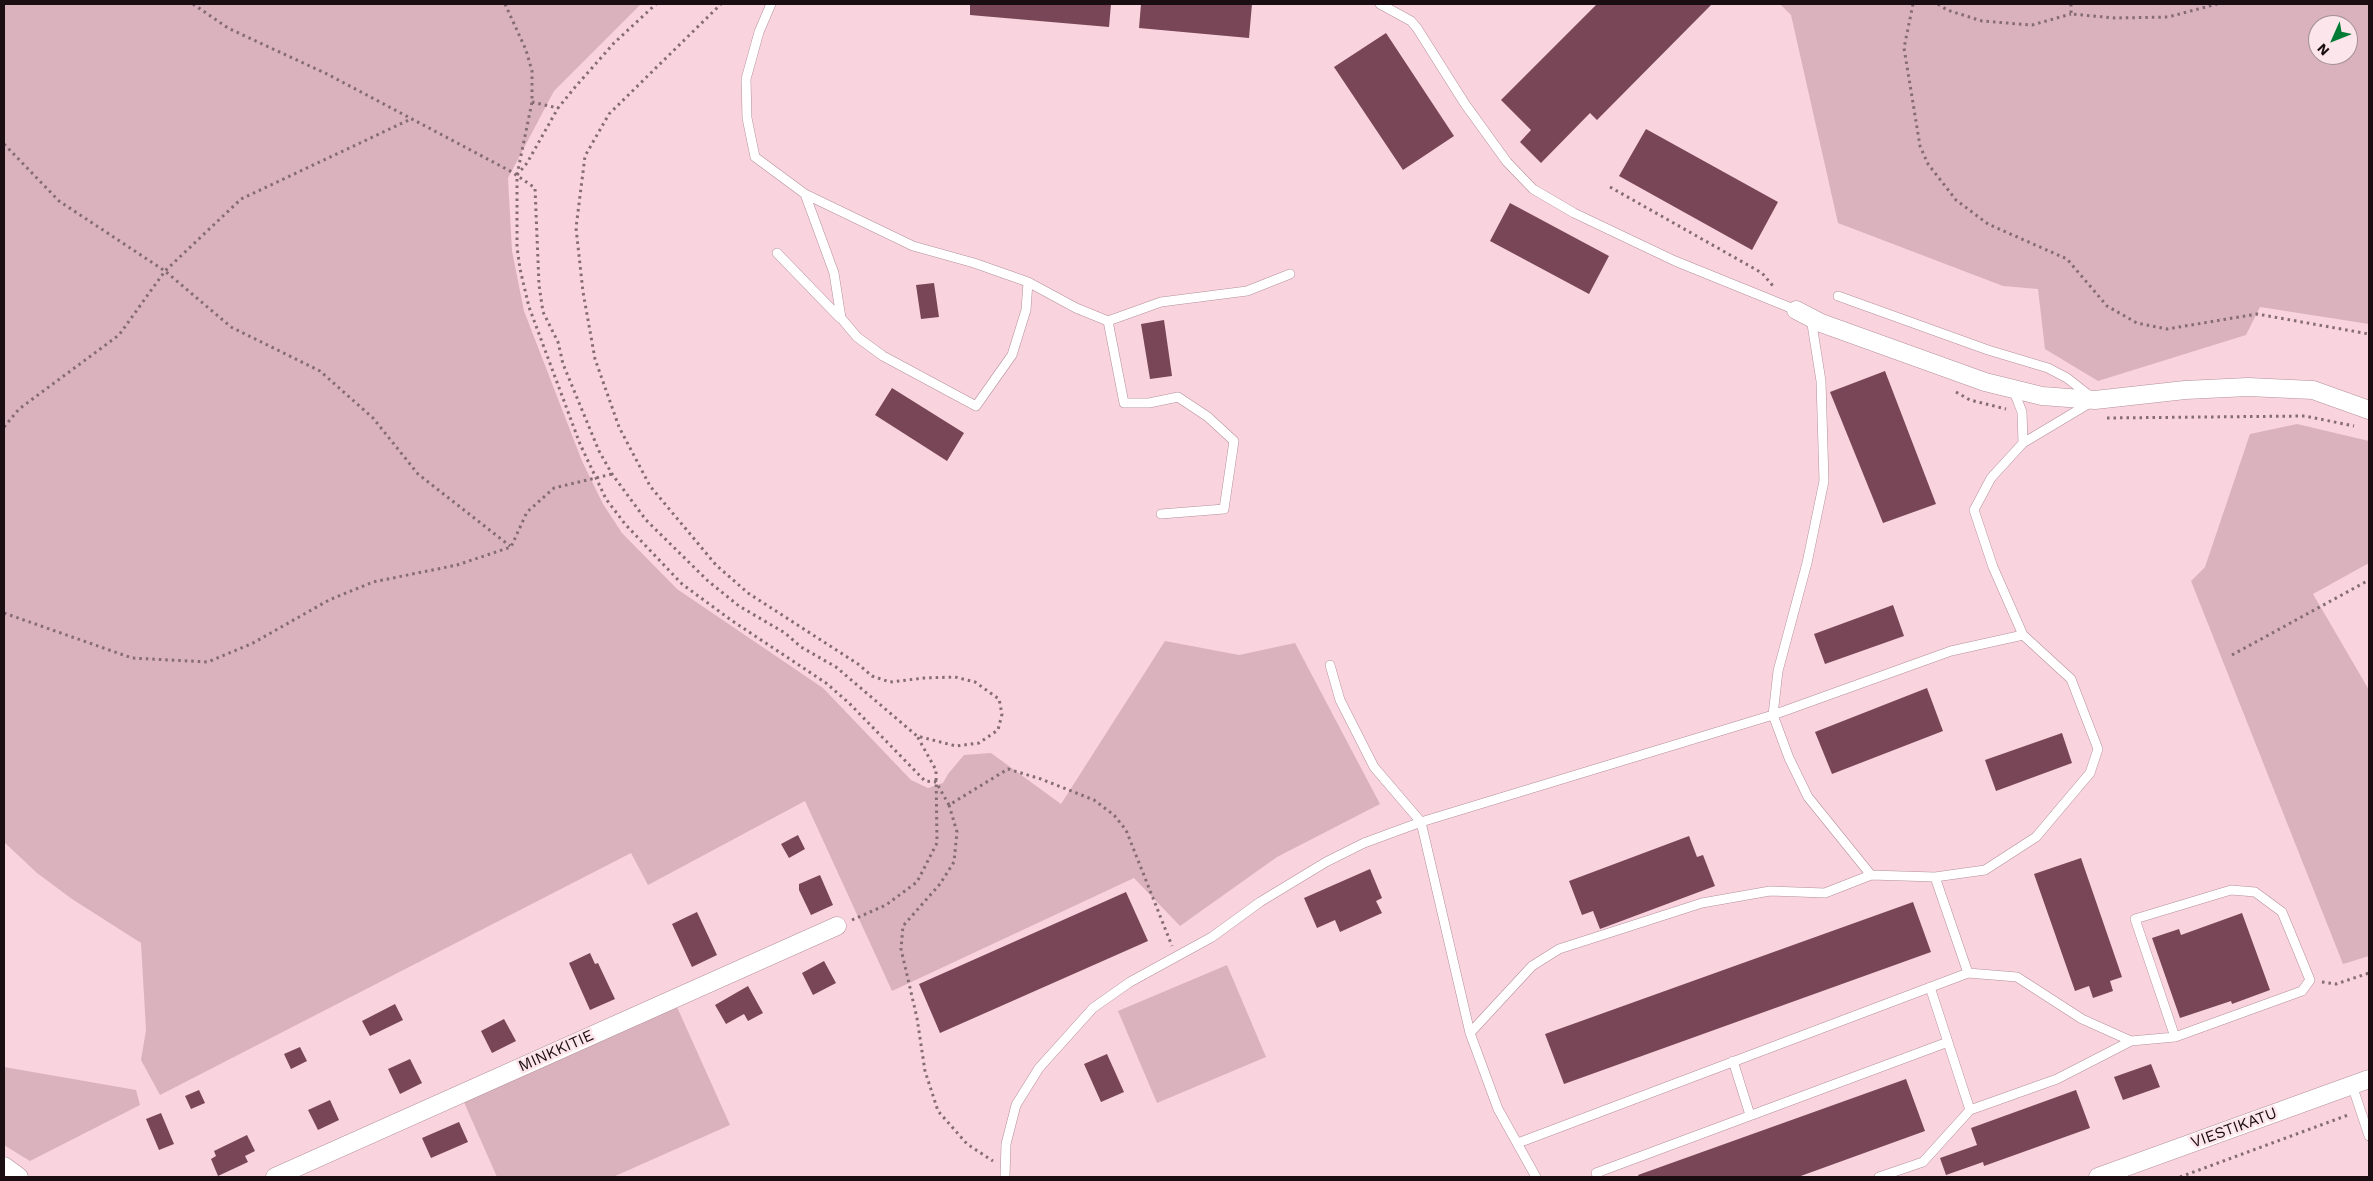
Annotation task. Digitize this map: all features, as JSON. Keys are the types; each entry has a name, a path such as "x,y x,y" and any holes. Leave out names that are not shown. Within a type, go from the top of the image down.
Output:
{"street":[{"path":"1804,314 1985,382 2042,396 2095,400 2185,390 2248,387 2313,390 2369,410"},
{"name":"MINKKITIE","path":"276,1177 837,926"},
{"name":"VIESTIKATU","path":"2098,1177 2369,1079"},
{"path":"4,1166 19,1177"}],"lane":[{"path":"771,4 759,32 746,79 747,118 751,143 755,157 805,194 913,246 974,263 1028,282 1076,308 1108,321 1161,302 1247,291 1290,274"},
{"path":"1380,4 1411,21 1417,28 1465,104 1507,162 1534,189 1574,213 1675,261 1804,314 1821,381 1824,481 1807,563 1778,671 1773,715 1789,758 1808,797 1871,875"},
{"path":"805,194 834,273 841,318"},
{"path":"777,253 841,318 857,337 883,356 976,406 1012,355 1026,310 1028,282"},
{"path":"1470,1033 1532,966 1559,949 1702,903 1770,891 1825,893 1871,875 1935,877 1985,870 2036,837 2090,773 2098,748 2071,679 2023,635 1993,566 1974,510 1991,478 2023,442 2095,400 2067,378 2048,368 1988,350 1838,296"},
{"path":"1108,321 1124,403 1150,403 1178,397 1208,417 1234,441 1224,509 1161,514"},
{"path":"2013,389 2022,412 2023,442"},
{"path":"1005,1177 1006,1144 1016,1105 1039,1068 1093,1008 1130,982 1212,937 1260,902 1326,862 1364,843 1421,822 1773,715 1951,651 2023,635"},
{"path":"1330,665 1340,700 1374,767 1421,822 1470,1033 1498,1109 1536,1177"},
{"path":"1935,877 1968,973"},
{"path":"1879,1177 1923,1162 1970,1110 2057,1079 2131,1041 2174,1037 2302,990 2310,980 2282,912 2255,892 2231,890 2135,919 2174,1037"},
{"path":"1518,1143 1968,973 2017,978 2082,1019 2131,1041"},
{"path":"1930,987 1970,1110"},
{"path":"1598,1177 1596,1173 1948,1042"},
{"path":"1734,1061 1750,1116"},
{"path":"2352,1085 2369,1136"}],"path":[{"path":"193,4 228,28 329,75 412,118 517,175 535,188 539,285 543,312 558,342 563,364 599,451 612,474 646,520 708,581 739,606 785,633 800,647 836,667 917,736 936,770 937,843 917,882 886,905 837,926"},
{"path":"505,4 526,50 532,71 532,102 517,175 517,247 529,308 580,444 606,499 625,524 682,584 731,620 826,683 849,703 925,781 936,782"},
{"path":"517,175 527,163 558,108 614,43 656,4"},
{"path":"721,4 609,114 586,156 576,228 583,292 595,359 619,428 650,486 716,566 748,593 858,664 872,676 890,682 924,678 955,678 975,682 999,699 1002,714 998,730 979,743 956,746 917,736"},
{"path":"1913,4 1904,48 1920,146 1928,164 1956,200 1988,224 2067,260 2107,306 2137,323 2167,329 2257,314 2369,334"},
{"path":"1938,4 1947,10 1982,21 2032,25 2071,14 2116,18 2168,17 2217,4"},
{"path":"2071,4 2071,14"},
{"path":"532,102 558,108"},
{"path":"4,426 19,409 120,335 165,271 241,199 412,118"},
{"path":"4,144 59,201 165,271 231,328 320,371 373,418 418,474 511,547"},
{"path":"4,614 132,658 208,662 253,643 329,600 373,582 457,565 511,547 527,512 554,488 612,474"},
{"path":"2232,655 2369,580"},
{"path":"950,805 1008,769 1041,779 1094,800 1114,814 1126,830 1176,956"},
{"path":"936,782 950,805 957,832 954,862 940,884 903,926 901,949 917,1018 925,1071 938,1111 968,1144 987,1159 1005,1165"},
{"path":"2310,980 2336,984 2369,973"},
{"path":"2180,1177 2360,1111"}],"shaded area":[{"path":"4,4 641,4 554,91 508,178 512,251 524,311 582,461 603,504 622,533 677,589 823,688 911,780 928,788 943,783 964,755 991,753 1061,804 1165,641 1239,655 1295,643 1380,804 1277,857 1180,926 1134,878 892,991 805,801 648,885 631,853 160,1095 141,1060 146,1030 141,943 72,899 37,873 4,842"},
{"path":"1780,4 2369,4 2369,324 2260,307 2246,335 2098,381 2045,349 2038,289 2003,286 1838,223 1791,15"},
{"path":"2297,424 2369,441 2369,563 2313,594 2369,690 2369,956 2343,964 2191,581 2205,567 2250,434"},
{"path":"1227,965 1266,1057 1157,1103 1118,1011"},
{"path":"677,1007 730,1125 613,1177 497,1177 463,1100"},
{"path":"4,1067 136,1090 140,1105 30,1161 4,1145"}],"building":[{"path":"970,4 1111,4 1109,27 970,15"},
{"path":"1141,4 1252,4 1249,38 1139,28"},
{"path":"1597,4 1712,4 1597,120 1590,113 1541,163 1520,142 1531,130 1501,100"},
{"path":"1386,33 1454,136 1403,170 1334,67"},
{"path":"1646,129 1778,202 1752,250 1619,176"},
{"path":"1510,203 1609,256 1589,294 1490,241"},
{"path":"934,283 939,317 921,319 916,285"},
{"path":"1164,320 1172,376 1150,379 1141,324"},
{"path":"1885,371 1936,504 1883,523 1830,392"},
{"path":"892,388 964,433 947,461 875,415"},
{"path":"1893,605 1904,636 1825,664 1814,634"},
{"path":"1927,688 1943,731 1832,774 1815,732"},
{"path":"2062,733 2072,763 1996,791 1985,760"},
{"path":"798,835 805,849 789,858 781,844"},
{"path":"1689,836 1697,857 1703,855 1715,886 1600,929 1593,911 1582,915 1569,881"},
{"path":"2081,858 2122,977 2110,981 2113,991 2093,998 2089,986 2075,991 2034,874"},
{"path":"1370,869 1382,898 1376,901 1382,913 1340,932 1335,920 1317,928 1304,898"},
{"path":"820,875 833,905 811,915 799,890 799,884"},
{"path":"1126,892 1148,941 940,1033 919,984"},
{"path":"1913,902 1931,952 1564,1084 1545,1034"},
{"path":"697,912 717,955 692,967 672,924"},
{"path":"2242,913 2270,990 2232,1004 2231,1001 2180,1018 2152,938 2179,929 2181,935"},
{"path":"590,953 595,964 598,963 615,999 590,1010 569,963"},
{"path":"824,961 836,983 813,995 802,973"},
{"path":"748,986 763,1013 748,1021 744,1014 726,1024 715,1005"},
{"path":"395,1004 403,1020 370,1036 362,1021"},
{"path":"504,1019 516,1041 492,1053 481,1031"},
{"path":"300,1047 307,1061 291,1069 284,1054"},
{"path":"1107,1054 1124,1092 1101,1102 1084,1064"},
{"path":"410,1059 422,1083 400,1094 388,1069"},
{"path":"2151,1064 2160,1087 2123,1100 2114,1077"},
{"path":"1906,1079 1925,1131 1798,1177 1639,1177 1638,1175"},
{"path":"199,1090 205,1103 191,1109 185,1096"},
{"path":"2076,1090 2090,1128 1984,1166 1983,1162 1946,1175 1940,1158 1977,1145 1971,1128"},
{"path":"330,1100 339,1120 318,1130 308,1110"},
{"path":"161,1113 174,1144 159,1150 146,1119"},
{"path":"459,1122 468,1142 431,1158 422,1138"},
{"path":"247,1135 255,1151 245,1156 248,1162 218,1176 211,1159 216,1156 214,1151"}]}
